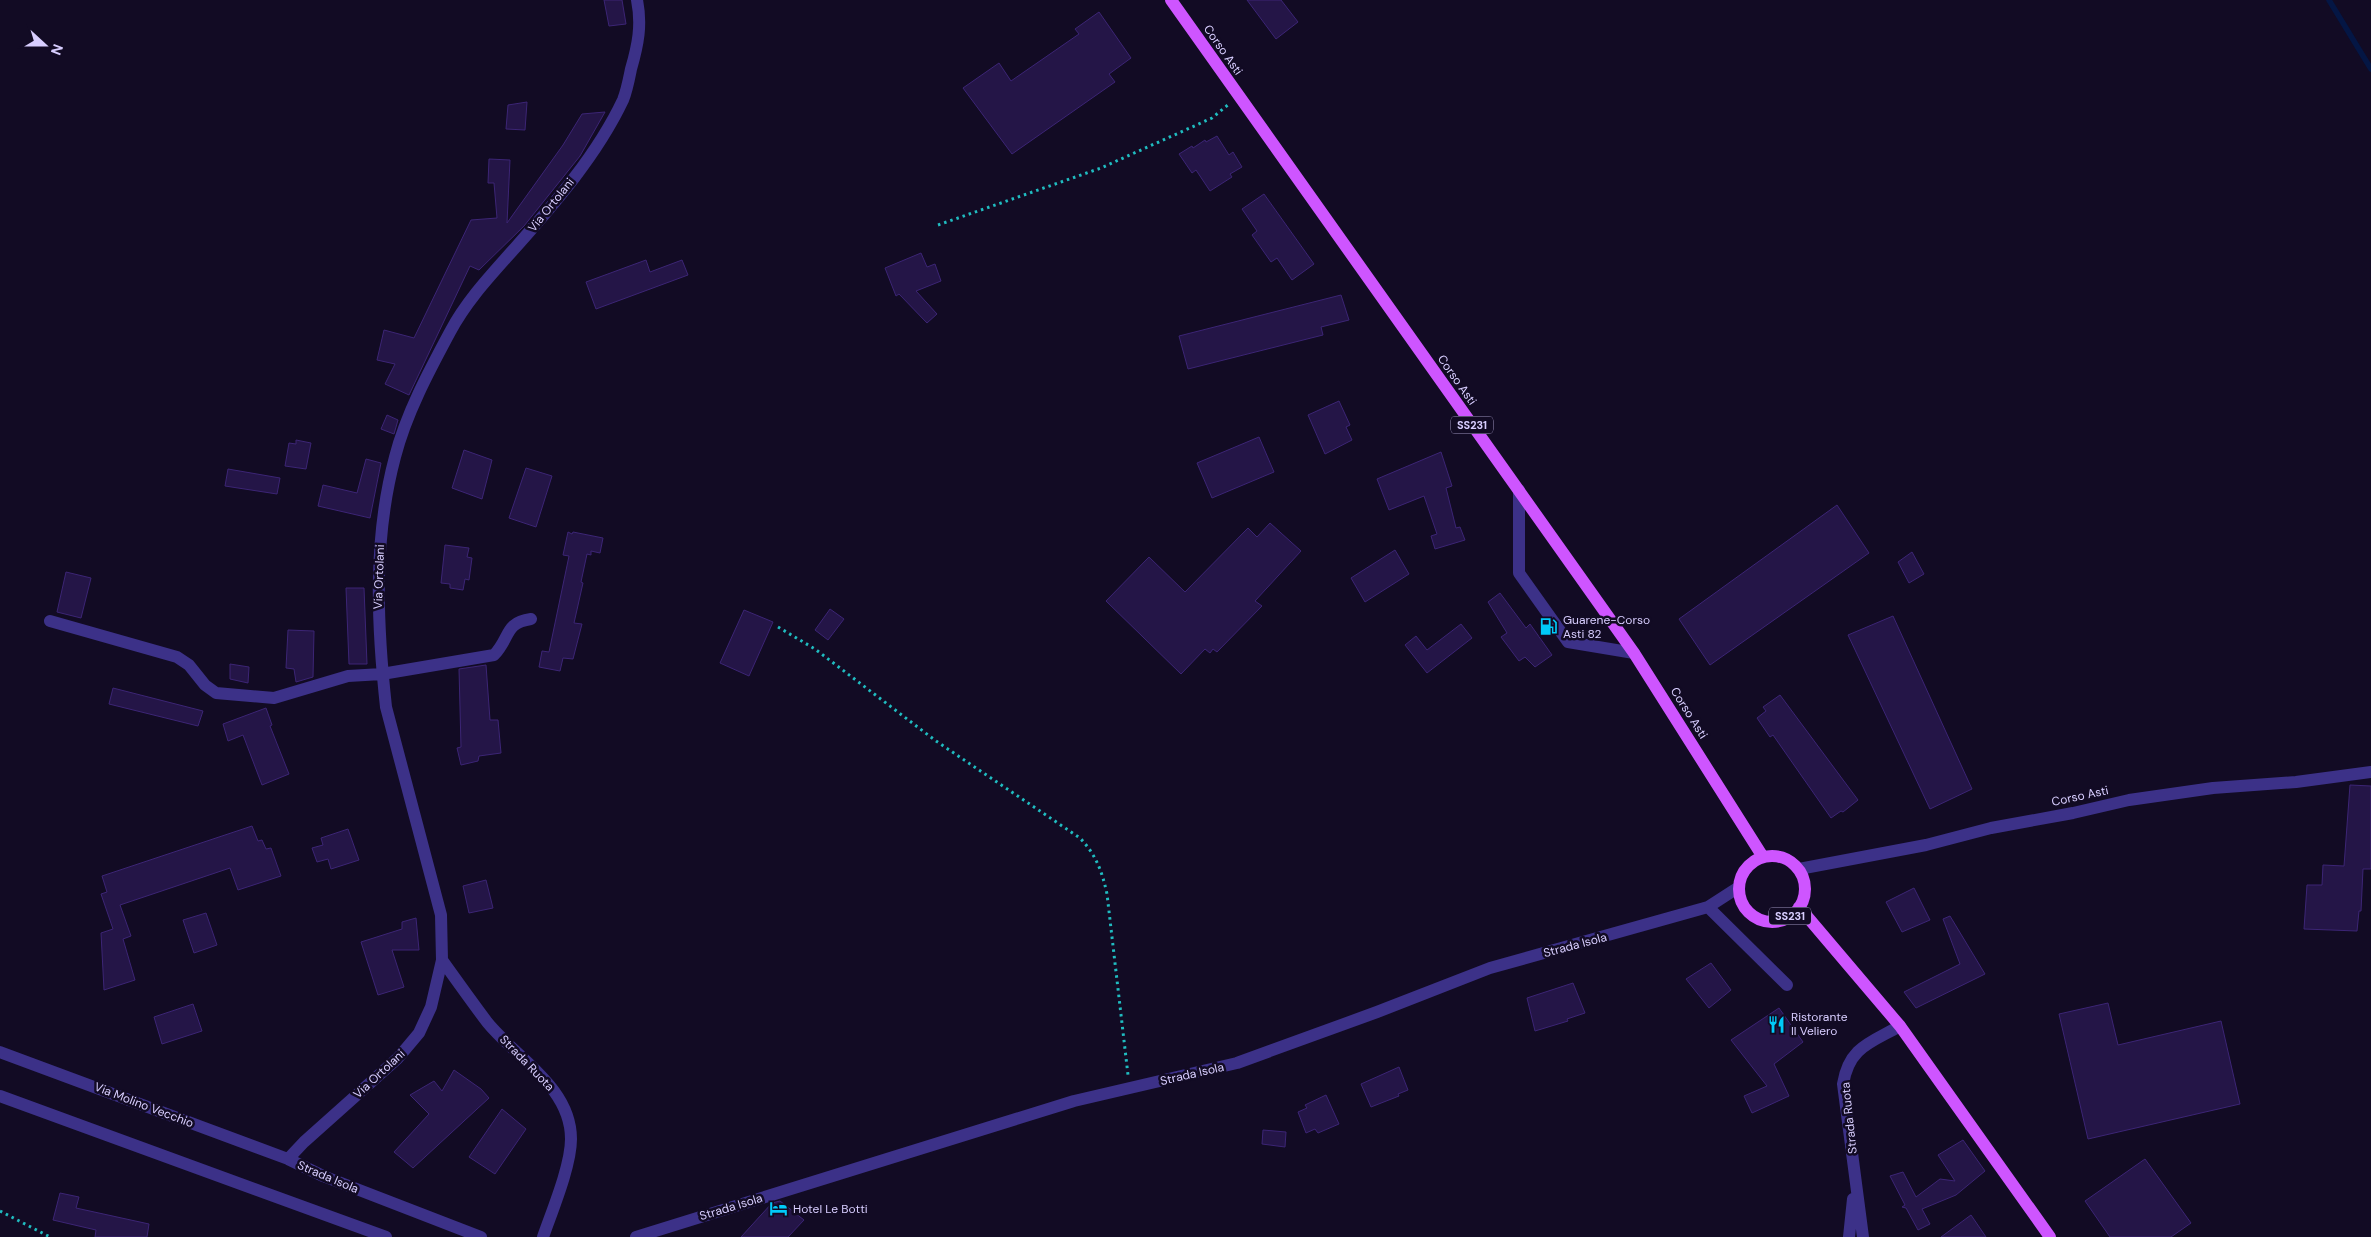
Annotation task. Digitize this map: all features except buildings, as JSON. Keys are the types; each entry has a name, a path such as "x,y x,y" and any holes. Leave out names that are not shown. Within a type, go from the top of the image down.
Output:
{"main road":[{"name":"Corso Asti","path":"1171,0 1634,653 1763,857"},
{"path":"1739,887 1746,868 1754,861 1763,857 1783,857 1799,870"},
{"name":"SS231","path":"1739,887 1740,898 1752,915 1761,920 1772,922 1782,920 1800,907 1805,888 1799,870"},
{"path":"1800,907 1900,1026 2050,1237"}],"street":[{"name":"Via Ortolani","path":"288,1159 398,1058 419,1033 431,1007 442,960 441,915 386,707 382,674 378,616 381,530 395,456 419,394 451,330 476,292 554,204 597,145 624,98 641,19 638,0"},
{"path":"1519,490 1519,573 1524,581 1568,642 1634,653"},
{"path":"50,621 176,657 190,666 205,685 216,693 274,698 348,676 382,674 494,655 502,646 511,627 517,621 531,619"},
{"name":"Corso Asti","path":"1799,870 1926,846 1991,828 2073,813 2129,800 2213,788 2296,782 2371,772"},
{"name":"Strada Isola","path":"636,1237 1074,1101 1237,1064 1490,968 1708,907 1739,887"},
{"path":"1708,907 1787,986"},
{"name":"Strada Ruota","path":"442,960 488,1023 555,1092 568,1118 571,1139 568,1159 545,1232"},
{"name":"Strada Ruota","path":"1863,1237 1843,1084 1846,1066 1860,1049 1900,1026"},
{"name":"Via Molino Vecchio","path":"0,1052 288,1159"},
{"path":"0,1096 386,1237"},
{"name":"Strada Isola","path":"288,1159 323,1176 481,1237"},
{"path":"1849,1237 1855,1179"}],"path":[{"path":"938,225 1101,168 1212,118 1239,96"},
{"path":"778,627 816,649 936,741 1080,838 1092,851 1101,869 1107,894 1130,1088"},
{"path":"0,1211 50,1237"}],"waterway":[{"path":"2329,0 2371,69"}],"place":[{"name":"Guarene-Corso Asti 82","path":"1549,627"},
{"name":"Ristorante Il Veliero","path":"1777,1024"},
{"name":"Hotel Le Botti","path":"779,1209"}]}
